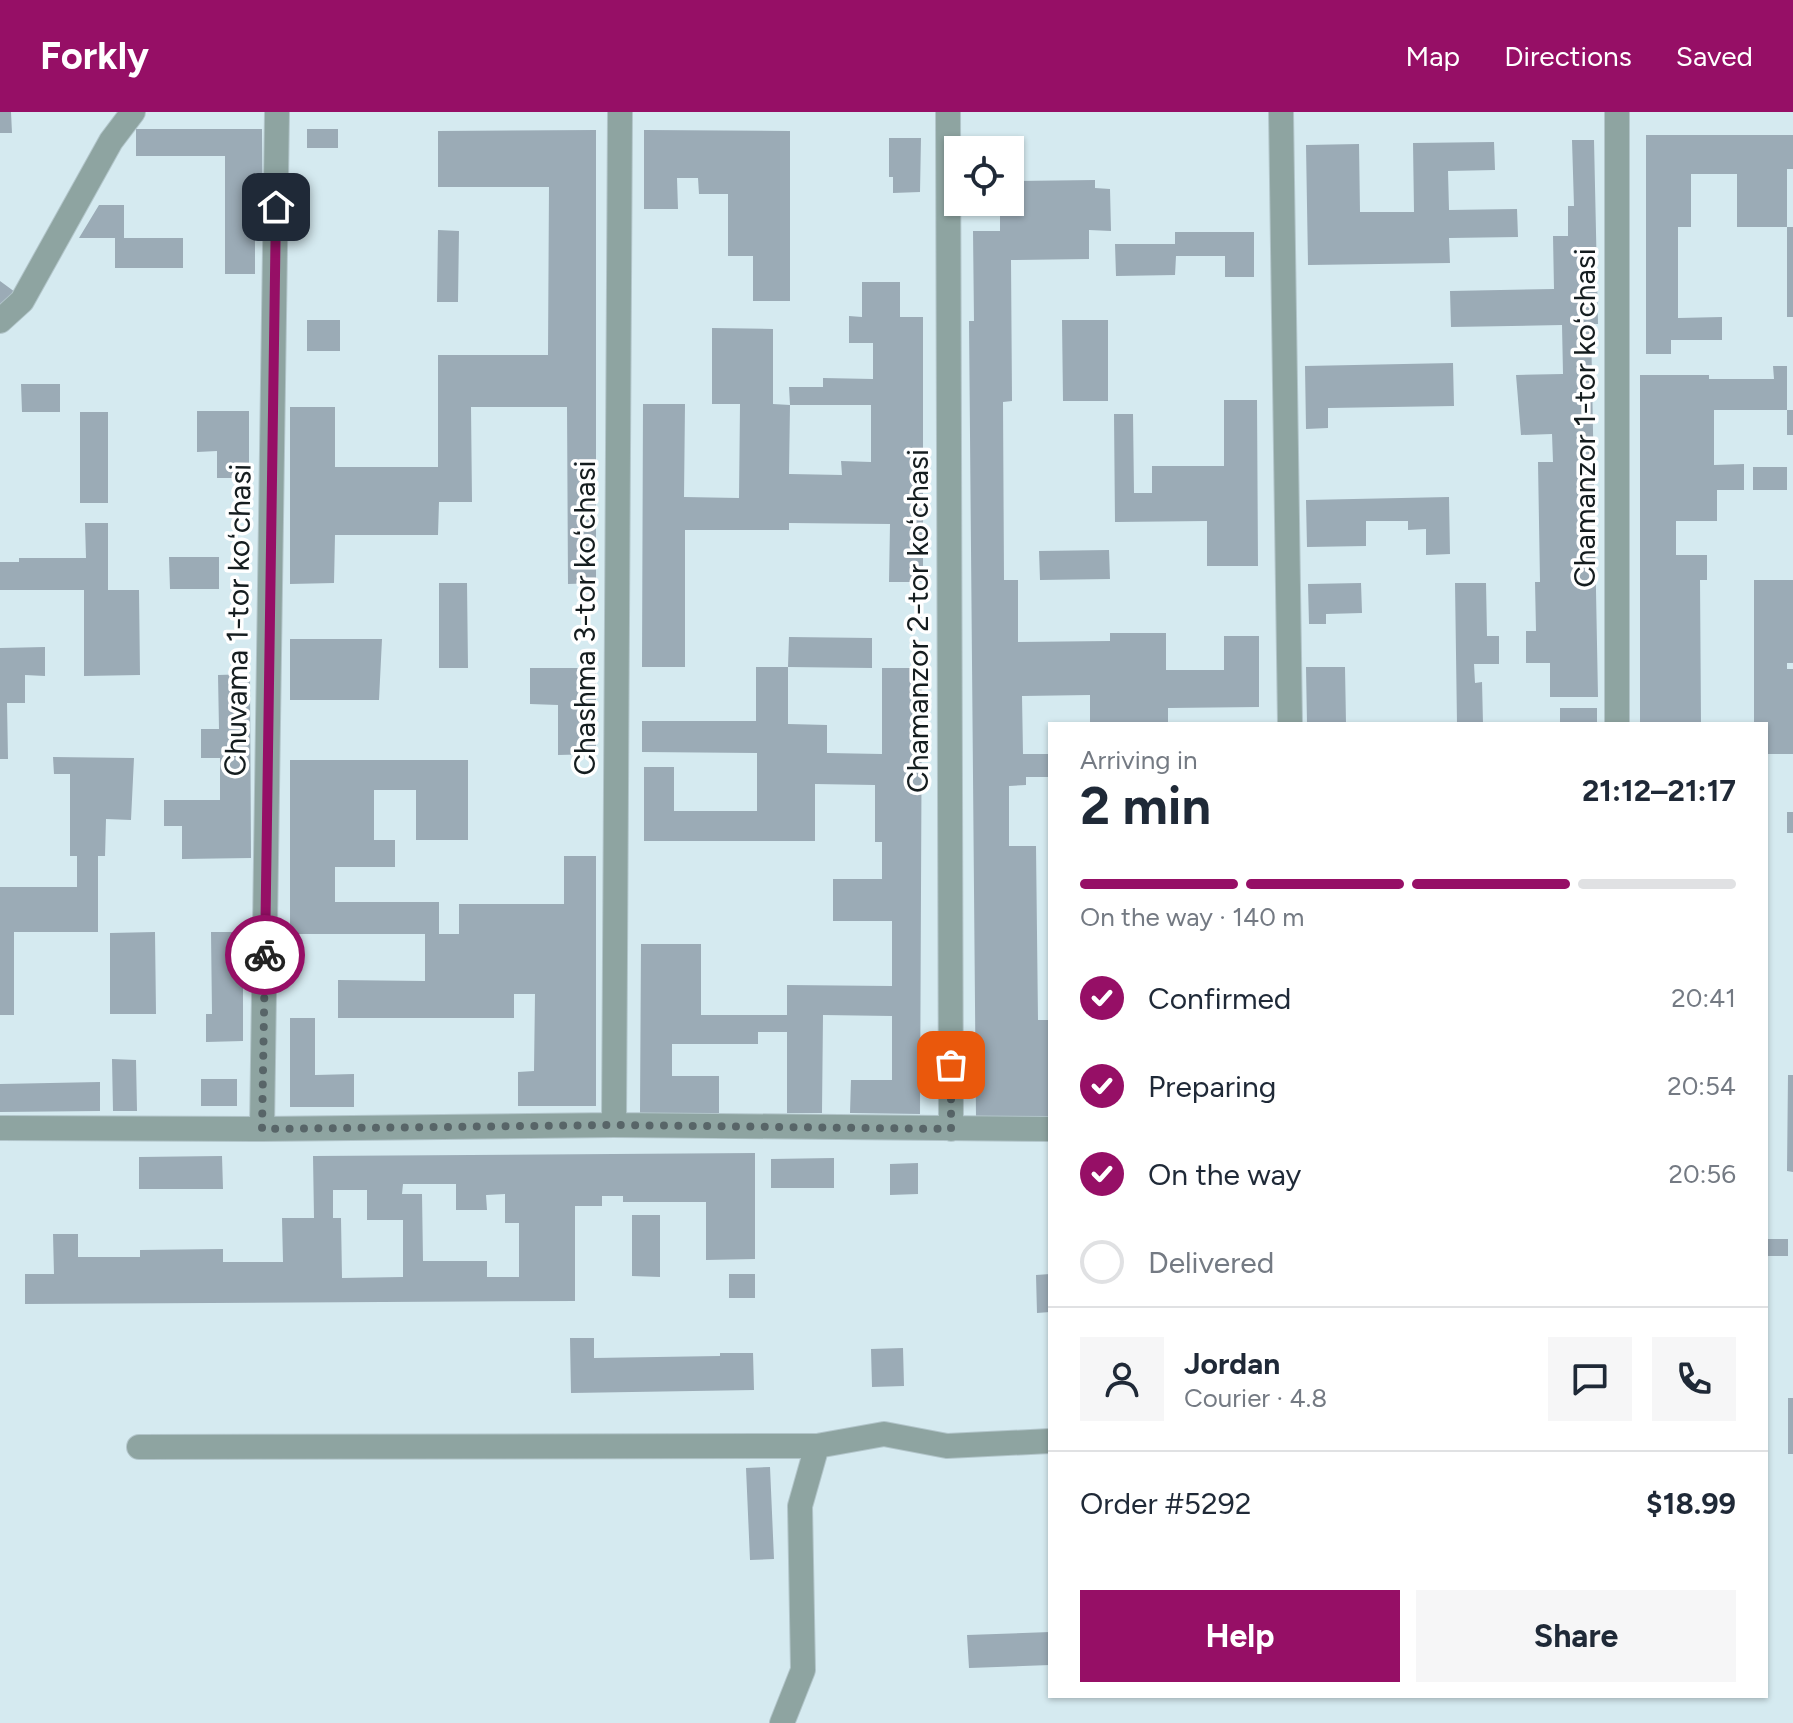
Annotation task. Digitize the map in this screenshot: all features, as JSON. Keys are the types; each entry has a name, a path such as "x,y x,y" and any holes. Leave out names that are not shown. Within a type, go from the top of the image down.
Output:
{"street":[{"path":"0,321 22,301 111,141 133,112"},
{"name":"Chuvama 1-tor koʻchasi","path":"262,1129 277,112"},
{"name":"Chashma 3-tor koʻchasi","path":"614,1125 620,112"},
{"name":"Chamanzor 2-tor koʻchasi","path":"948,112 951,1129"},
{"path":"1281,112 1290,722"},
{"name":"Chamanzor 1-tor koʻchasi","path":"1617,112 1617,722"},
{"path":"0,1128 614,1125 1048,1129"},
{"path":"139,1447 817,1446 884,1434 947,1446 1048,1441"},
{"path":"782,1723 803,1670 800,1506 817,1446"}],"building":[{"path":"0,112 11,112 12,133 0,133"},
{"path":"136,129 262,129 263,238 255,238 255,274 225,274 225,156 136,156"},
{"path":"307,129 338,129 338,148 307,148"},
{"path":"596,130 596,583 568,584 567,407 471,407 472,502 439,502 438,535 335,535 334,583 290,584 290,407 335,407 335,467 438,467 438,355 548,355 549,187 438,187 438,131"},
{"path":"644,130 790,131 790,301 753,301 753,256 728,256 728,194 699,194 698,178 677,178 678,209 644,209"},
{"path":"1646,135 1793,135 1793,169 1787,169 1787,227 1737,227 1737,174 1691,174 1691,227 1678,227 1678,318 1722,317 1722,340 1671,340 1671,354 1646,354"},
{"path":"889,138 921,138 920,192 893,193 893,177 889,177"},
{"path":"1572,140 1594,140 1598,324 1591,324 1598,697 1550,697 1550,663 1526,663 1526,631 1536,631 1535,582 1540,582 1538,462 1553,462 1552,434 1521,435 1516,375 1563,374 1562,325 1451,327 1450,291 1554,289 1553,236 1568,236 1568,206 1574,206"},
{"path":"1494,142 1495,170 1448,171 1449,210 1517,209 1518,237 1449,238 1450,263 1308,265 1306,145 1359,144 1360,212 1414,212 1413,143"},
{"path":"1095,180 1095,188 1110,189 1111,231 1089,230 1089,259 1011,260 1012,401 1003,402 1004,580 1018,580 1018,642 1110,641 1110,633 1166,633 1166,670 1224,670 1224,636 1259,636 1259,707 1168,708 1168,722 1090,722 1090,695 1022,696 1023,754 1048,754 1048,777 1026,777 1026,785 1009,786 1009,846 1036,846 1038,1020 1048,1020 1048,1118 976,1118 969,321 974,321 973,231 1000,231 1000,216 1024,216 1024,181"},
{"path":"99,205 124,205 124,238 183,238 183,268 115,268 115,238 79,238"},
{"path":"1787,227 1793,227 1793,317 1787,317"},
{"path":"438,230 459,231 458,302 437,302"},
{"path":"1175,232 1254,232 1254,277 1225,277 1225,256 1176,256 1175,275 1116,276 1115,244 1175,244"},
{"path":"0,281 15,292 0,307"},
{"path":"862,282 900,282 900,317 923,317 923,582 889,582 890,524 789,523 789,530 685,530 685,667 642,667 643,404 685,404 684,497 739,498 740,404 712,404 712,328 773,329 773,404 790,405 789,387 823,387 823,378 873,379 873,343 849,343 849,316 862,317","holes":["790,405 871,405 871,462 841,461 842,475 789,474"]},
{"path":"307,320 340,320 340,351 307,351"},
{"path":"1062,320 1108,320 1108,401 1063,401"},
{"path":"1453,363 1454,406 1328,408 1328,428 1306,429 1305,366"},
{"path":"1773,366 1787,366 1787,410 1714,410 1714,465 1744,464 1744,490 1717,490 1717,521 1676,521 1676,555 1707,555 1707,580 1700,580 1701,722 1640,722 1640,375 1774,379"},
{"path":"21,384 60,384 60,412 22,412"},
{"path":"1224,400 1257,400 1258,566 1207,566 1207,521 1115,522 1114,414 1133,414 1134,493 1152,493 1152,466 1224,466"},
{"path":"1787,410 1793,410 1793,435 1787,435"},
{"path":"197,411 249,411 249,478 217,478 217,451 197,452"},
{"path":"80,412 108,412 108,503 80,503"},
{"path":"1753,467 1787,467 1787,490 1753,490"},
{"path":"1449,497 1450,554 1426,555 1426,529 1408,530 1408,521 1366,521 1366,546 1307,547 1306,500"},
{"path":"85,523 108,523 108,590 139,590 140,675 84,676 84,590 0,590 0,562 19,562 19,558 86,558"},
{"path":"1109,550 1110,579 1040,580 1039,551"},
{"path":"169,557 219,557 219,589 170,589"},
{"path":"1754,580 1793,580 1793,663 1787,663 1787,669 1793,669 1793,754 1768,754 1768,722 1754,722"},
{"path":"439,583 467,583 468,668 439,668"},
{"path":"1361,583 1362,613 1326,614 1326,624 1309,624 1308,584"},
{"path":"1455,583 1486,583 1487,636 1499,636 1499,664 1474,664 1475,683 1482,682 1483,722 1457,722"},
{"path":"789,637 872,638 872,668 788,667"},
{"path":"290,639 382,639 379,700 290,700"},
{"path":"45,647 45,676 25,675 25,703 7,703 8,759 0,759 0,648"},
{"path":"756,667 788,667 788,724 827,725 827,753 882,754 882,668 922,668 920,1114 850,1113 851,1080 892,1080 892,1016 823,1015 822,1113 787,1113 787,1032 758,1032 758,1044 672,1044 672,1076 719,1076 719,1113 640,1113 641,944 701,944 701,1015 787,1015 787,985 892,986 892,921 833,921 833,879 882,879 882,842 875,842 875,785 815,784 815,841 644,841 644,767 674,767 674,811 757,811 757,753 642,752 642,721 756,721"},
{"path":"1306,667 1345,667 1346,722 1307,722"},
{"path":"530,668 596,668 596,754 558,755 558,705 530,704"},
{"path":"250,674 251,858 182,859 182,826 164,826 164,800 220,800 220,758 201,758 201,729 219,729 218,675"},
{"path":"1560,708 1597,708 1597,722 1560,722"},
{"path":"53,757 134,758 131,820 106,819 105,856 98,856 98,932 14,932 14,1015 0,1015 0,887 77,887 77,856 70,856 70,774 54,774"},
{"path":"290,760 468,760 468,840 416,840 416,790 374,790 374,840 395,840 395,867 335,867 335,902 439,902 439,934 459,934 459,904 564,904 564,856 596,856 596,1106 518,1106 518,1072 534,1071 535,994 514,994 514,1018 338,1018 338,980 425,981 425,934 290,934"},
{"path":"1787,812 1793,812 1793,833 1787,833"},
{"path":"155,932 156,1014 110,1014 110,933"},
{"path":"211,932 243,932 243,1041 206,1042 206,1014 212,1014"},
{"path":"290,1018 315,1018 315,1075 354,1074 354,1107 290,1107"},
{"path":"112,1059 136,1060 137,1111 113,1111"},
{"path":"1788,1075 1793,1075 1793,1172 1787,1171"},
{"path":"201,1079 237,1079 237,1106 201,1106"},
{"path":"100,1082 100,1111 0,1112 0,1084"},
{"path":"755,1153 755,1259 706,1260 706,1202 623,1202 623,1196 602,1196 602,1206 575,1206 575,1301 25,1304 25,1274 54,1274 53,1234 78,1234 78,1257 140,1257 140,1250 223,1249 223,1262 283,1262 282,1218 314,1218 313,1156","holes":["403,1184 456,1184 456,1210 487,1210 486,1195 505,1194 505,1223 519,1223 519,1277 487,1277 487,1261 423,1261 422,1194 402,1194","333,1190 367,1190 367,1220 403,1220 403,1277 342,1278 341,1218 333,1218"]},
{"path":"222,1156 223,1189 139,1189 139,1157"},
{"path":"834,1158 834,1188 771,1188 771,1159"},
{"path":"918,1163 918,1194 890,1195 890,1164"},
{"path":"632,1215 660,1215 660,1277 632,1276"},
{"path":"1768,1239 1788,1239 1788,1256 1768,1256"},
{"path":"729,1274 755,1274 755,1298 729,1298"},
{"path":"1048,1274 1048,1312 1037,1313 1036,1275"},
{"path":"570,1338 594,1338 594,1358 753,1353 754,1390 571,1393"},
{"path":"903,1348 904,1386 872,1387 871,1349"},
{"path":"1788,1398 1793,1398 1793,1454 1788,1454"},
{"path":"770,1467 774,1559 750,1560 746,1468"},
{"path":"1048,1632 1048,1665 969,1668 967,1635"}],"way so far":[{"path":"265,955 262,1129 614,1125 951,1129 951,1065"}],"route":[{"path":"265,955 276,207"}]}
